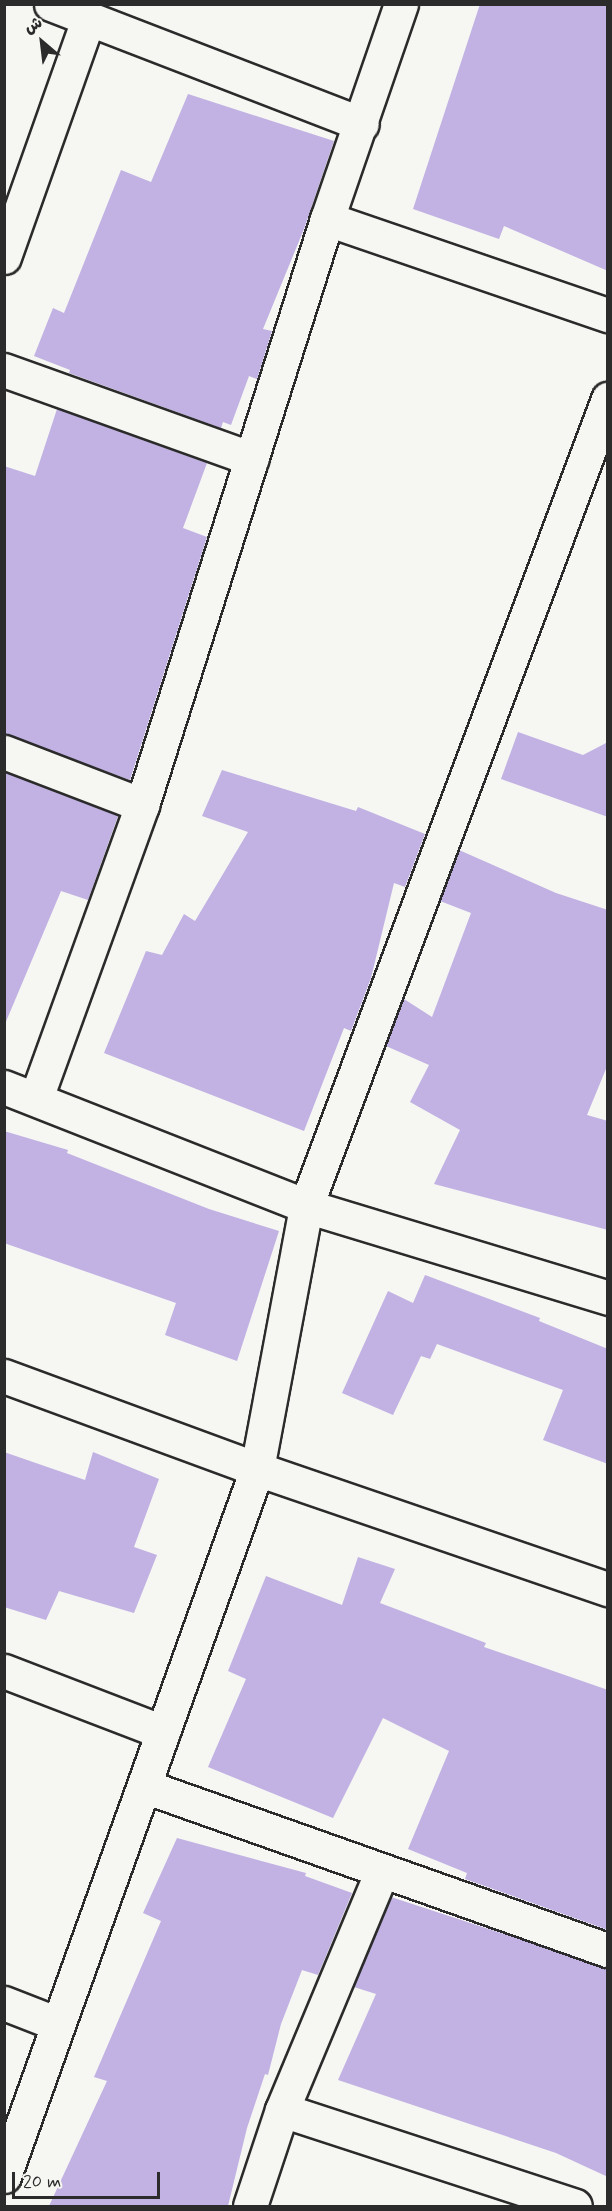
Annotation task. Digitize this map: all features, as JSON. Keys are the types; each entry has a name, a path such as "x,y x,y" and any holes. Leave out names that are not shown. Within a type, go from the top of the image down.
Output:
{"street":[{"path":"51,4 362,124"},
{"path":"36,1098 142,805 327,219 362,124 401,4"},
{"path":"4,256 88,20"},
{"path":"327,219 608,315"},
{"path":"4,370 252,459"},
{"path":"4,2176 256,1469 306,1206 608,399"},
{"path":"4,752 142,805"},
{"path":"4,1087 306,1206 608,1298"},
{"path":"4,1376 256,1469 608,1589"},
{"path":"4,1671 163,1732"},
{"path":"144,1786 381,1873 608,1950"},
{"path":"250,2206 282,2110 381,1873"},
{"path":"4,2003 58,2024"},
{"path":"282,2110 516,2197 575,2206"}],"building":[{"path":"480,4 608,4 608,271 504,226 499,239 413,209"},
{"path":"188,94 334,141 304,229 263,329 272,331 257,379 249,376 231,425 223,422 221,428 69,373 70,370 34,356 53,308 64,313 121,170 151,182"},
{"path":"57,409 207,463 183,528 207,537 130,780 4,734 4,466 35,476"},
{"path":"518,732 583,755 608,742 608,817 501,779"},
{"path":"222,770 356,811 358,807 425,834 405,887 394,883 371,978 351,1031 344,1028 304,1131 104,1053 146,951 162,955 184,914 195,921 248,832 202,816"},
{"path":"4,772 118,816 88,900 61,891 5,1024"},
{"path":"459,850 556,893 608,910 608,1064 587,1115 608,1121 608,1230 434,1184 460,1130 410,1102 429,1065 386,1046 404,999 432,1017 471,913 440,901"},
{"path":"4,1131 68,1150 67,1153 209,1209 279,1231 237,1361 165,1335 176,1303 4,1243"},
{"path":"425,1275 540,1318 539,1321 608,1349 608,1464 543,1440 563,1390 437,1344 430,1359 421,1356 393,1415 342,1393 388,1291 413,1303"},
{"path":"4,1452 85,1480 93,1452 159,1479 134,1547 157,1555 134,1613 59,1591 46,1620 4,1607"},
{"path":"358,1557 395,1569 380,1603 486,1643 484,1647 608,1690 608,1930 465,1879 467,1873 408,1849 449,1751 383,1718 333,1818 208,1767 246,1679 228,1671 266,1576 342,1605"},
{"path":"177,1838 306,1873 305,1876 352,1893 318,1975 302,1970 281,2024 268,2075 265,2074 247,2128 228,2206 49,2206 107,2081 94,2077 161,1921 143,1913"},
{"path":"391,1897 608,1968 608,2177 556,2153 338,2080 376,1994 354,1987"}]}
